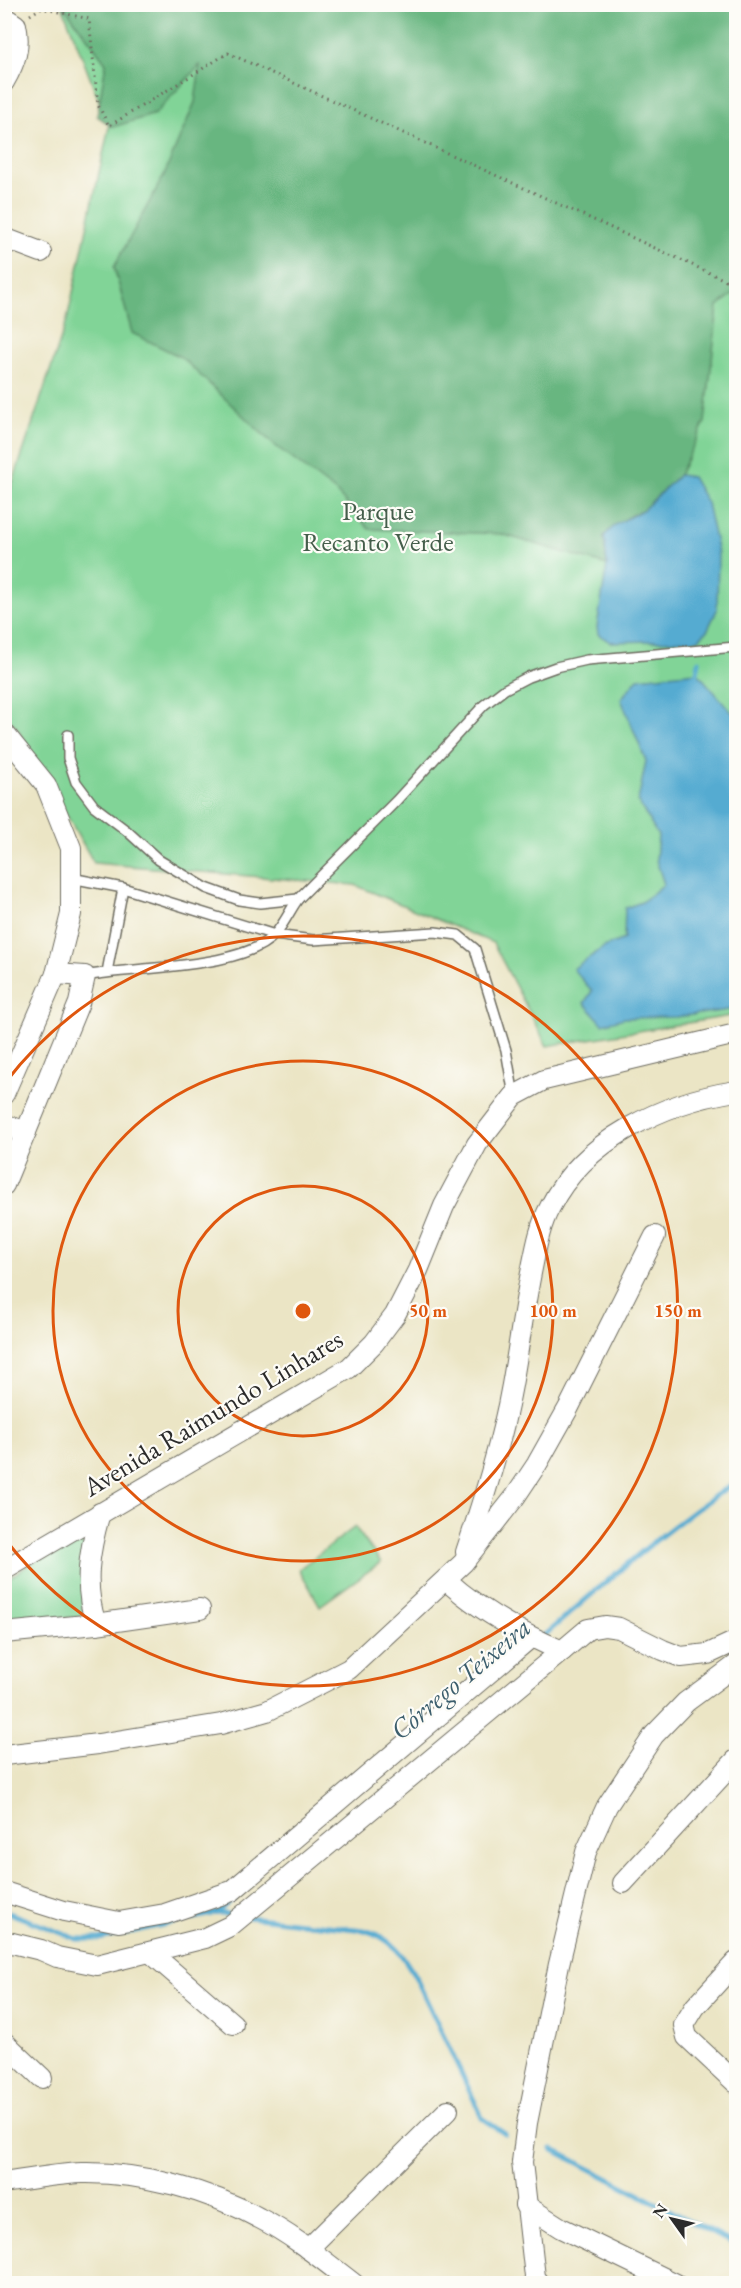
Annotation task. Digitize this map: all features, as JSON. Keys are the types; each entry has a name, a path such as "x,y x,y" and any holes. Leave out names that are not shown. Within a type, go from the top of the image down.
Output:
{"street":[{"path":"4,82 15,63 19,40 10,21"},
{"path":"4,238 41,252"},
{"path":"4,732 46,785 71,848 71,914 56,974 7,1088 42,1093"},
{"path":"4,1185 79,1003 85,976 56,974"},
{"name":"Avenida Raimundo Linhares","path":"4,1570 349,1368 374,1342 395,1315 418,1270 444,1206 477,1144 514,1096 544,1080 736,1034"},
{"path":"463,1563 507,1406 534,1256 549,1208 566,1179 589,1156 641,1120 708,1095 736,1091"},
{"path":"4,1124 26,1132"},
{"path":"4,1755 98,1744 221,1724 267,1711 349,1669 463,1563 496,1522 537,1464 575,1397 655,1236"},
{"path":"96,1624 90,1605 87,1571 100,1513"},
{"path":"446,1580 469,1601 530,1638 562,1651"},
{"path":"4,1633 96,1624 200,1609"},
{"path":"4,1941 41,1950 57,1957 97,1965 129,1955 151,1953 205,1938 230,1926 588,1629 605,1626 619,1628 681,1657 708,1654 736,1641"},
{"path":"4,1892 64,1911 119,1922 165,1914 232,1891 530,1638"},
{"path":"540,2283 536,2277 525,2205 522,2162 527,2123 559,1964 586,1852 607,1806 654,1736 686,1702 736,1665"},
{"path":"623,1883 736,1760"},
{"path":"151,1953 233,2024"},
{"path":"736,1962 694,2007 684,2025 687,2037 736,2083"},
{"path":"4,2042 42,2078"},
{"path":"308,2249 448,2110"},
{"path":"4,2182 83,2173 133,2177 178,2185 220,2199 260,2218 308,2249 354,2283"},
{"path":"525,2205 561,2228 676,2283"}],"lane":[{"path":"85,976 194,963 241,954 259,946 275,934 298,899 396,801 484,705 505,689 528,677 556,667 587,660 736,646"},
{"path":"68,735 68,758 76,782 94,806 127,831 159,860 206,888 239,900 260,903 298,899"},
{"path":"72,878 123,888 275,934 313,940 435,932 458,935 475,949 506,1050 514,1096"},
{"path":"106,972 123,888"}],"path":[{"path":"10,21 41,8 89,19 98,105 109,126 228,53 736,285"}],"green space":[{"name":"Parque Recanto Verde","path":"62,5 736,5 736,1015 547,1046 493,943 355,885 94,863 17,728 5,715 5,506 67,320 109,127"},
{"path":"63,5 736,5 736,292 718,306 705,422 679,475 644,509 630,516 604,536 607,565 501,534 369,529 336,492 273,444 181,357 132,333 114,267 164,175 195,102 200,65 155,114 113,127 97,116 106,63"},
{"path":"88,1527 82,1617 5,1623 5,1580"},
{"path":"355,1527 381,1562 320,1606 299,1569"}],"water":[{"path":"679,475 692,477 707,503 718,553 717,610 707,631 698,640 610,642 598,634 597,627 607,565 604,536 615,525 644,509"},
{"path":"697,672 736,717 736,1009 676,1017 624,1018 603,1024 584,1003 592,991 573,969 604,947 624,939 625,908 642,902 664,884 656,860 658,836 638,801 646,761 621,699 638,678"}],"waterway":[{"path":"697,672 699,661"},
{"name":"Córrego Teixeira","path":"541,1638 660,1537 736,1482"},
{"name":"Córrego Teixeira","path":"216,1913 234,1898"},
{"path":"4,1911 77,1939 99,1939 216,1913 233,1915"},
{"path":"248,1917 364,1930 389,1942 401,1955 416,1978 483,2119 505,2134"},
{"path":"552,2149 736,2245"}]}
